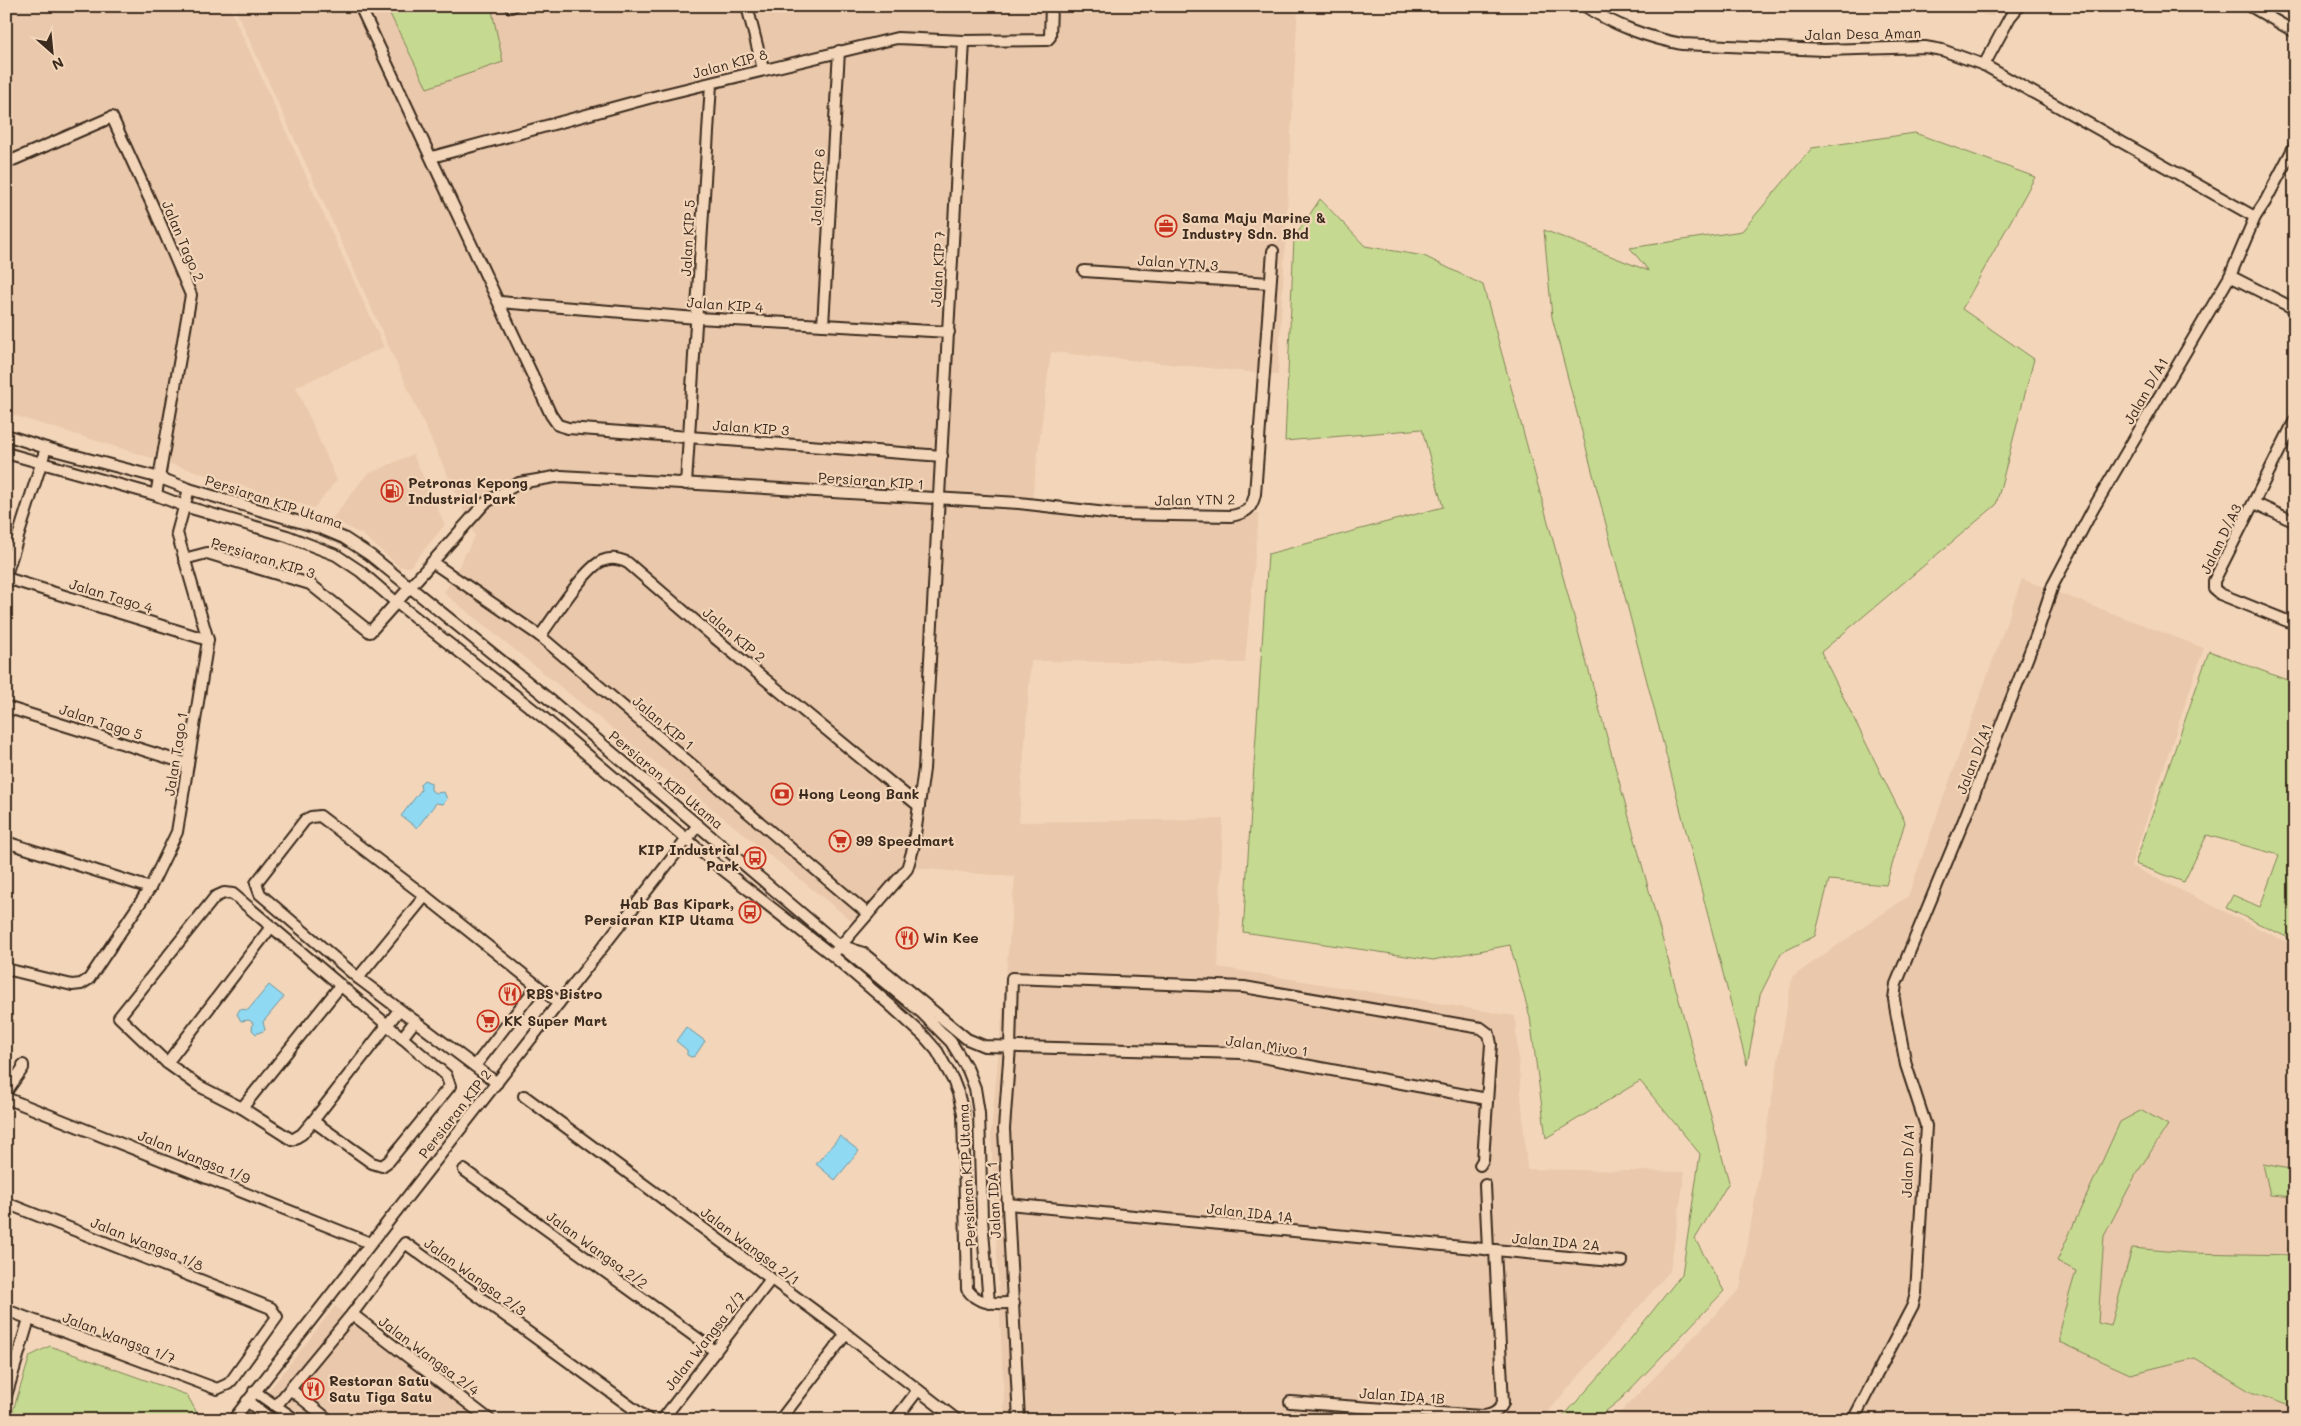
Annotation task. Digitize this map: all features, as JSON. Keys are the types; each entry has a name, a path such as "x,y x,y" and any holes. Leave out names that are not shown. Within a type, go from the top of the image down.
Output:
{"street":[{"path":"360,6 500,302"},
{"path":"747,6 763,69"},
{"name":"Jalan KIP 8","path":"432,157 649,98 897,38 964,41 1041,40 1050,37 1052,6"},
{"name":"Jalan Desa Aman","path":"1585,6 1659,40 1682,44 1824,50 1925,47 1942,50 1984,65 2255,217"},
{"path":"1984,65 2010,17 2019,6"},
{"path":"2257,8 2295,32"},
{"name":"Jalan KIP 7","path":"939,499 964,41"},
{"name":"Jalan KIP 6","path":"823,325 839,51"},
{"name":"Jalan KIP 5","path":"686,484 711,84"},
{"name":"Jalan Tago 2","path":"6,164 112,117 156,211 191,295 156,495"},
{"name":"Jalan D/A1","path":"1853,1420 1913,1305 1916,1293 1926,1126 1906,1065 1894,999 1896,984 1964,820 2036,636 2053,585 2093,509 2230,276 2255,217 2266,202 2295,145"},
{"name":"Jalan YTN 2","path":"939,499 1019,504 1115,514 1231,516 1244,513 1253,506 1255,494 1273,251"},
{"name":"Jalan YTN 3","path":"1084,271 1270,283"},
{"path":"2230,276 2295,309"},
{"name":"Jalan KIP 4","path":"500,302 697,318 949,332"},
{"name":"Jalan KIP 3","path":"500,302 551,415 558,424 568,428 942,456"},
{"name":"Jalan D/A3","path":"2295,420 2291,435 2214,581 2214,589 2220,594 2295,624"},
{"path":"6,435 46,448 160,478 190,489"},
{"path":"6,576 46,448"},
{"path":"6,454 156,495 184,506"},
{"name":"Persiaran KIP 1","path":"396,603 484,503 520,483 561,476 939,499 924,769 913,849 907,869 832,956"},
{"name":"Jalan Tago 1","path":"6,969 72,985 81,984 89,979 150,888 177,832 208,640 177,533 190,489"},
{"name":"Persiaran KIP Utama","path":"190,489 294,519 344,538 370,555 555,704 840,946 921,1012 941,1031 959,1055 975,1088 979,1113 982,1219 990,1303"},
{"name":"Jalan D/A3","path":"2254,503 2295,522"},
{"name":"Persiaran KIP Utama","path":"184,506 287,536 336,555 360,571 396,603 544,718 687,840 832,956 923,1035 944,1062 953,1080 963,1113 967,1289 978,1300 990,1303 1014,1303"},
{"name":"Persiaran KIP 3","path":"184,559 207,553 310,584 370,632 396,603"},
{"name":"Jalan KIP 2","path":"540,636 572,591 595,566 602,561 620,559 628,563 715,638 919,806"},
{"name":"Jalan KIP 1","path":"432,562 540,636 868,914"},
{"name":"Jalan Tago 4","path":"6,576 208,640"},
{"name":"Jalan Tago 5","path":"6,707 188,764"},
{"path":"497,1082 358,978 260,894 256,883 264,869 305,820 320,816 425,896 559,1004"},
{"name":"Persiaran KIP 2","path":"234,1420 254,1390 698,825"},
{"path":"6,842 150,888"},
{"path":"312,1121 377,1166 386,1164 450,1086 446,1075 387,1026 233,894 224,893 215,897 118,1017 167,1063 200,1086 242,1108 292,1140 302,1134 312,1121 387,1026 399,1010"},
{"path":"358,978 425,896"},
{"path":"167,1063 271,927"},
{"name":"Jalan Mivo 1","path":"840,946 863,953 967,1039 984,1046 1241,1053 1487,1099"},
{"name":"Jalan IDA 1","path":"1019,1420 1004,1129 1010,1047 1012,978 1244,987 1481,1028 1485,1030 1491,1039 1487,1099"},
{"path":"242,1108 341,985"},
{"path":"475,1066 537,986"},
{"path":"402,1038 415,1021"},
{"path":"944,1062 959,1055"},
{"path":"6,1092 23,1065"},
{"name":"Jalan Wangsa 2/1","path":"524,1096 846,1334 957,1420"},
{"name":"Jalan Wangsa 1/9","path":"6,1098 370,1243"},
{"path":"1480,1165 1483,1160 1487,1099"},
{"name":"Jalan Wangsa 2/2","path":"464,1170 715,1351"},
{"path":"1485,1185 1491,1250"},
{"name":"Jalan Wangsa 1/8","path":"6,1203 270,1308 276,1313 275,1322 232,1380 222,1388"},
{"name":"Jalan IDA 1A","path":"1008,1204 1491,1250"},
{"name":"Jalan Wangsa 2/3","path":"276,1406 352,1314 405,1244 649,1420"},
{"name":"Jalan IDA 2A","path":"1491,1250 1622,1262"},
{"name":"Jalan IDA 1B","path":"1290,1402 1481,1416 1489,1416 1500,1409 1503,1403 1491,1250"},
{"name":"Jalan Wangsa 2/7","path":"662,1420 771,1279"},
{"name":"Jalan Wangsa 1/7","path":"6,1310 211,1387 222,1388"},
{"name":"Jalan Wangsa 2/4","path":"352,1314 490,1420"},
{"path":"6,1396 29,1319"},
{"path":"780,1420 846,1334"},
{"path":"290,1389 329,1420"},
{"path":"254,1390 296,1420"},
{"path":"895,1420 918,1390"},
{"path":"247,1401 272,1420"}],"shaded area":[{"path":"6,6 229,6 384,347 296,387 337,480 314,508 6,413"},
{"path":"234,6 1298,6 1278,375 1051,352 1032,499 1259,513 1245,663 1031,661 1019,822 1223,819 1218,967 1515,1016 1527,1169 1685,1172 1670,1271 1541,1420 1005,1420 991,1133 1015,877 915,868 858,926 444,593 475,536"},
{"path":"1956,6 1998,6 1993,16 1957,10"},
{"path":"413,454 445,525 410,567 400,567 363,535 332,519 366,475"},
{"path":"2022,579 2204,648 2131,866 2295,946 2295,1420 1613,1420 1740,1289 1792,977 1908,896"},
{"path":"335,1306 480,1420 336,1420 329,1414 324,1420 246,1420"}],"green space":[{"path":"386,6 491,6 503,62 427,88"},
{"path":"1915,133 2035,177 1962,309 2034,359 1996,505 1821,652 1905,822 1886,885 1829,880 1815,936 1781,953 1760,995 1747,1065 1552,317 1544,230 1649,271 1630,248 1742,231 1812,148"},
{"path":"1320,199 1365,246 1424,256 1483,285 1729,1182 1695,1239 1724,1291 1621,1399 1595,1420 1560,1420 1612,1362 1682,1274 1700,1154 1640,1081 1546,1138 1530,1017 1510,945 1433,960 1243,932 1268,554 1443,507 1422,429 1285,441 1294,238"},
{"path":"2209,651 2295,683 2295,941 2226,908 2233,895 2260,907 2279,855 2207,835 2184,882 2135,864"},
{"path":"2142,1110 2168,1125 2135,1176 2104,1236 2098,1323 2111,1326 2132,1248 2189,1253 2295,1255 2295,1408 2251,1392 2195,1358 2130,1374 2060,1342 2060,1326 2076,1271 2057,1261 2120,1122"},
{"path":"2263,1164 2295,1170 2295,1197 2270,1195"},
{"path":"50,1346 187,1395 201,1420 10,1420 30,1356"}],"water":[{"path":"424,780 431,783 431,790 435,793 444,792 447,799 443,804 436,803 417,828 401,816 421,790 420,784"},
{"path":"269,985 284,997 263,1022 265,1030 256,1034 252,1030 253,1023 249,1020 241,1021 237,1014 240,1009 248,1010"},
{"path":"686,1027 705,1041 695,1056 691,1057 687,1055 687,1050 676,1041"},
{"path":"840,1136 859,1151 835,1180 816,1164"}],"place":[{"name":"Sama Maju Marine & Industry Sdn. Bhd","path":"1166,226"},
{"name":"Petronas Kepong Industrial Park","path":"392,491"},
{"name":"Hong Leong Bank","path":"782,794"},
{"name":"99 Speedmart","path":"840,841"},
{"name":"KIP Industrial Park","path":"755,858"},
{"name":"Hab Bas Kipark, Persiaran KIP Utama","path":"750,912"},
{"name":"Win Kee","path":"907,938"},
{"name":"RBS Bistro","path":"510,994"},
{"name":"KK Super Mart","path":"488,1021"},
{"name":"Restoran Satu Satu Tiga Satu","path":"313,1389"}]}
